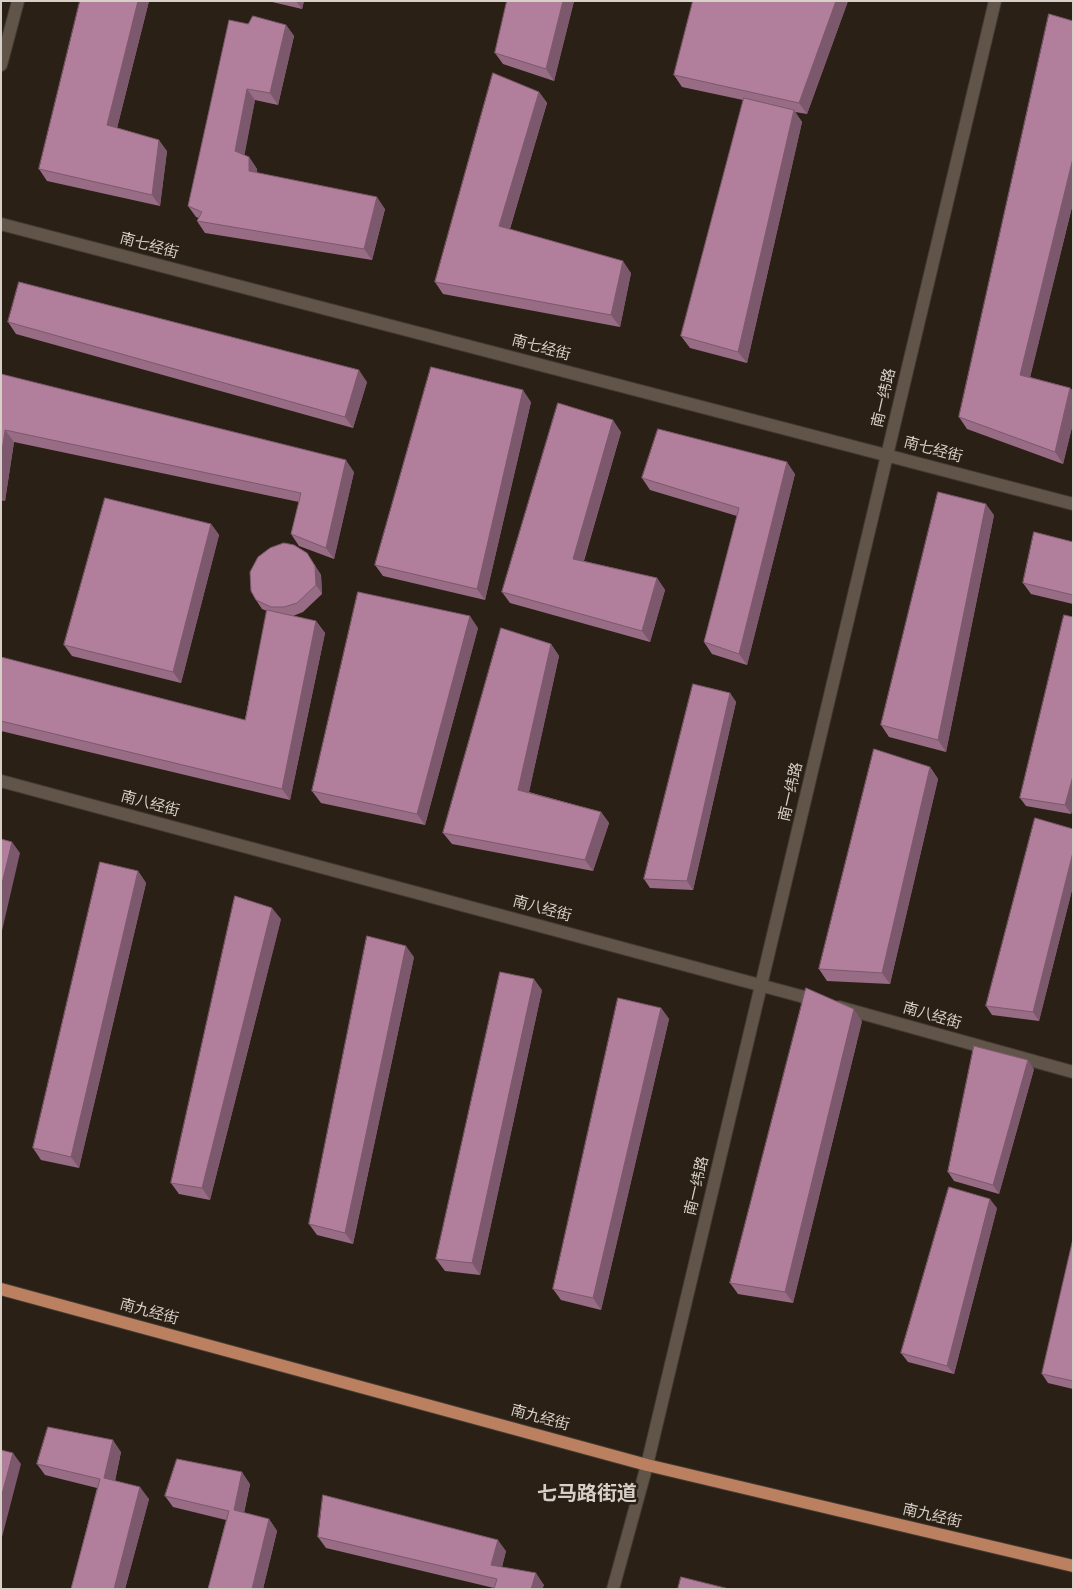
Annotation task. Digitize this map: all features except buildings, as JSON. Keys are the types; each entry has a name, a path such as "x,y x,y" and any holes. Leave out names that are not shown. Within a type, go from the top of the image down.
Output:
{"main road":[{"name":"南九经街","path":"1,1289 648,1465 1073,1566"}],"street":[{"path":"1,65 18,1"},
{"name":"南一纬路","path":"613,1589 648,1465 995,1"},
{"name":"南七经街","path":"1,224 1073,504"},
{"name":"南八经街","path":"1,780 761,985 1073,1072"}],"district":[{"name":"七马路街道","path":"587,1494"}]}
